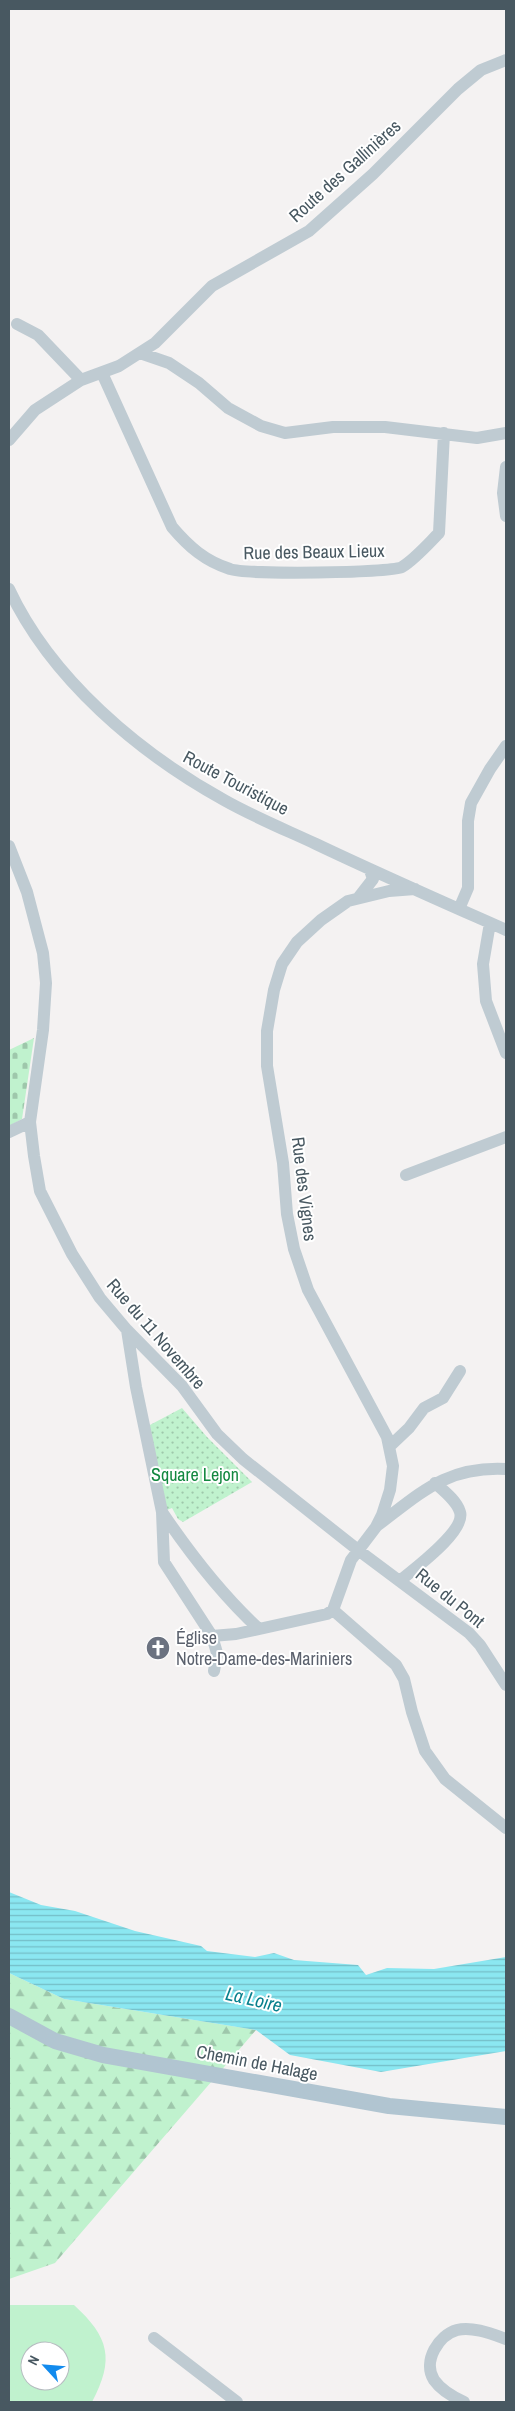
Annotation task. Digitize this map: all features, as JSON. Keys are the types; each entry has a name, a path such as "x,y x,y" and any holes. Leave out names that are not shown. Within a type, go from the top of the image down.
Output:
{"main road":[{"name":"Chemin de Halage","path":"9,2016 55,2041 103,2055 389,2106 506,2117"}],"street":[{"name":"Route des Gallinières","path":"9,440 35,410 81,380 119,366 155,343 212,286 309,232 373,174 458,89 481,70 506,60"},
{"path":"17,324 38,336 81,380"},
{"path":"140,353 169,363 199,383 228,408 261,426 285,433 333,427 385,427 477,438 506,433"},
{"name":"Rue des Beaux Lieux","path":"102,373 172,527 187,544 206,560 232,570 253,573 307,573 401,568 439,533 444,433"},
{"path":"506,467 504,493 506,516"},
{"name":"Route Touristique","path":"9,589 41,643 78,688 121,730 160,761 225,801 370,870 506,930"},
{"path":"459,909 468,888 468,821 472,803 490,769 506,746"},
{"name":"Rue du 11 Novembre","path":"9,846 27,892 43,953 46,983 30,1122 40,1191 72,1254 100,1298 127,1330 182,1386 194,1405 223,1440 358,1550"},
{"path":"359,897 373,879 370,870"},
{"name":"Rue des Vignes","path":"333,1610 351,1560 376,1527 390,1490 393,1466 387,1437 308,1290 294,1249 287,1214 282,1154 267,1066 267,1031 274,990 282,964 297,942 321,920 348,901 389,890 415,889"},
{"path":"490,923 484,964 486,1001 506,1052"},
{"path":"9,1132 30,1122"},
{"path":"406,1175 506,1137"},
{"path":"127,1330 136,1388 162,1512 164,1562 212,1636 218,1653 214,1671"},
{"path":"389,1447 409,1428 424,1408 443,1398 460,1371"},
{"path":"376,1527 435,1483 467,1471 506,1469"},
{"path":"401,1580 452,1534 460,1522 461,1515 457,1505 435,1483"},
{"path":"162,1512 204,1571 234,1605 259,1629"},
{"name":"Rue du Pont","path":"358,1550 401,1580 469,1633 480,1645 506,1685"},
{"path":"212,1636 236,1634 327,1614 333,1610 396,1665 404,1679 412,1712 425,1751 445,1779 506,1828"},
{"path":"464,2402 448,2394 433,2379 430,2364 436,2346 448,2334 458,2330 471,2330 506,2339"},
{"path":"154,2338 237,2402"}],"green space":[{"path":"34,1038 22,1119 9,1126 9,1050"},
{"name":"Square Lejon","path":"182,1408 207,1437 252,1482 183,1522 178,1519 172,1508 167,1510 148,1426"},
{"path":"9,1973 64,1999 256,2030 55,2263 9,2279"},
{"path":"9,2305 74,2305 86,2317 101,2338 105,2349 106,2361 104,2373 92,2402 9,2402"}],"water":[{"name":"La Loire","path":"9,1892 41,1905 75,1911 135,1931 201,1946 207,1951 255,1957 274,1953 294,1960 358,1965 366,1975 387,1968 434,1969 506,1957 506,2051 381,2072 290,2055 256,2030 64,1999 9,1973"}],"place":[{"name":"Église Notre-Dame-des-Mariniers","path":"158,1648"}]}
